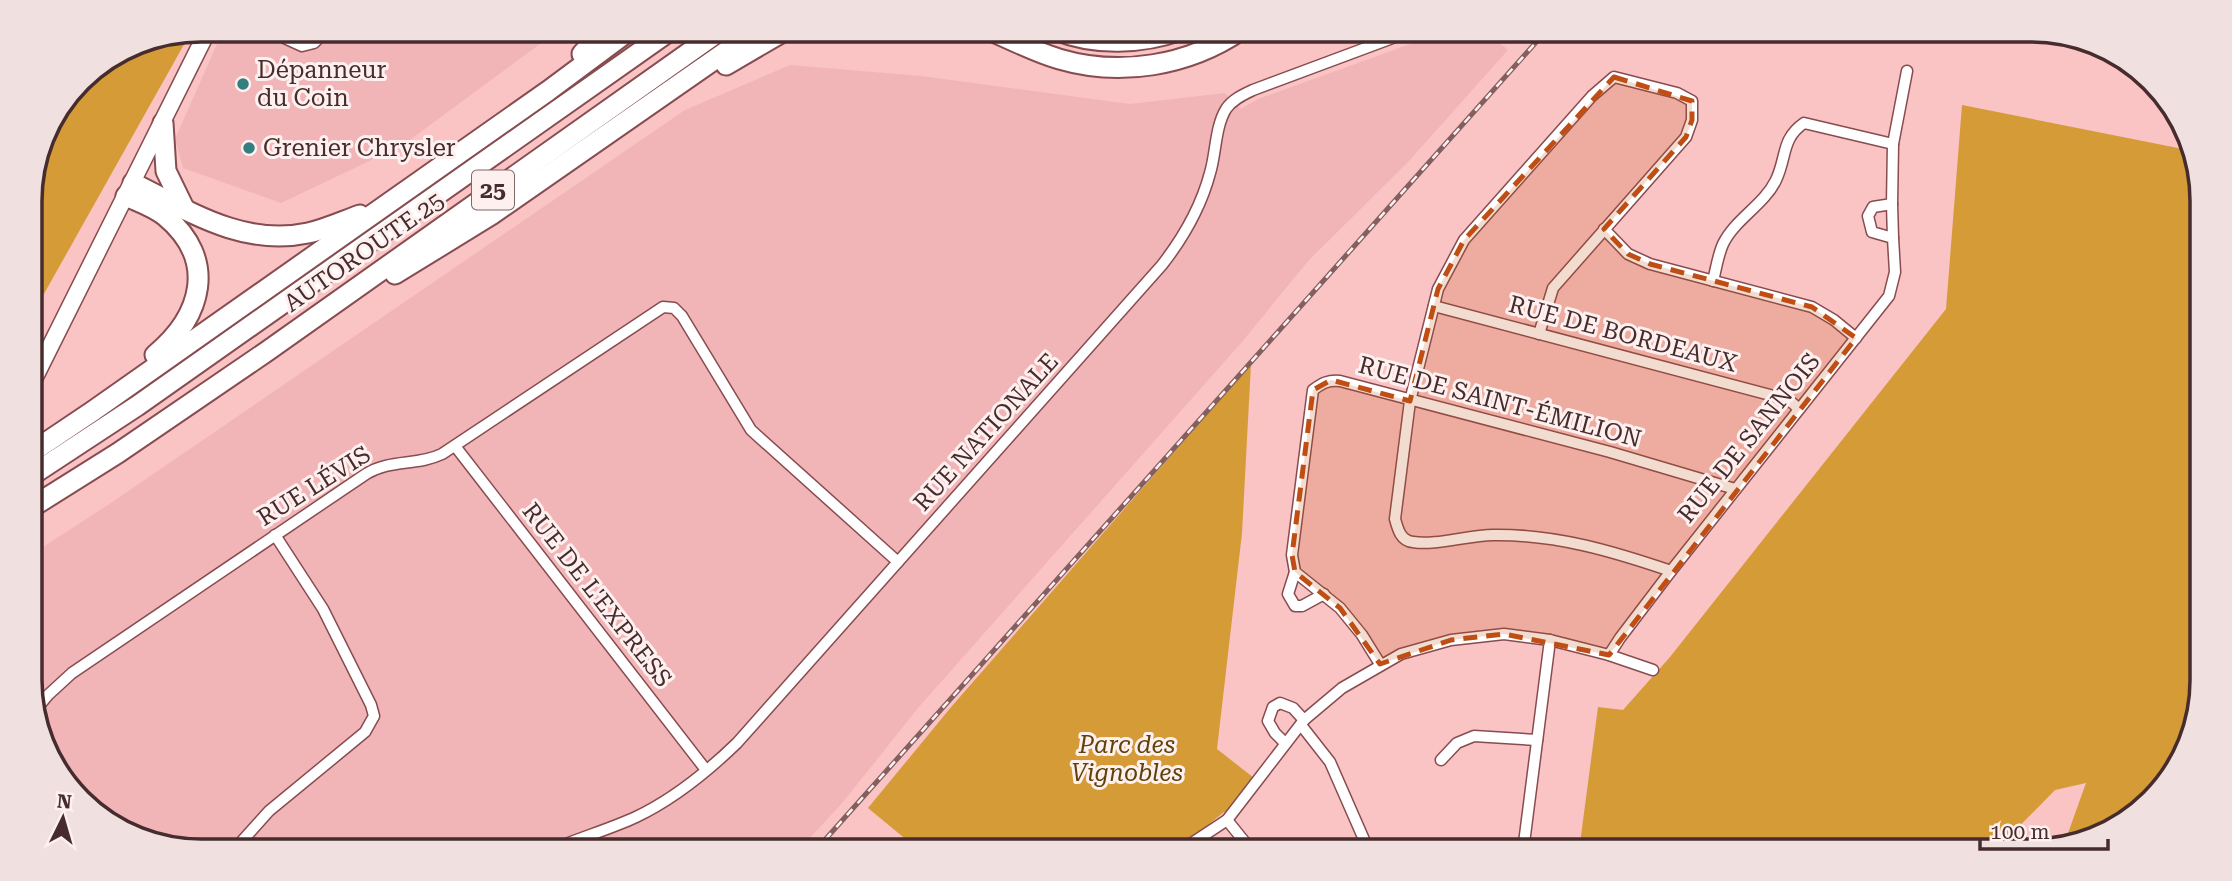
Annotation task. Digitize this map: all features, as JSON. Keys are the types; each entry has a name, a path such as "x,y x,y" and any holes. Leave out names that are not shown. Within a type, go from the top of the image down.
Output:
{"highway":[{"path":"548,91 592,42"},
{"path":"42,445 548,91 613,42"},
{"path":"516,138 631,42"},
{"name":"AUTOROUTE 25","path":"42,468 137,405 654,42"},
{"name":"AUTOROUTE 25","path":"42,502 266,352 704,42"},
{"path":"266,352 471,228 740,42"},
{"path":"651,105 766,42"},
{"path":"1018,42 1059,59 1086,65 1119,67 1154,65 1183,58 1220,42"},
{"path":"163,123 166,171 184,208"},
{"path":"130,190 184,208 227,228 272,236 317,230 387,204"},
{"path":"112,398 180,331 194,305 198,285 194,257 182,235 162,214 130,190"}],"main road":[{"path":"42,363 202,42"}],"street":[{"path":"293,42 302,46 315,42"},
{"name":"RUE NATIONALE","path":"581,839 654,808 706,771 737,743 1168,257 1189,224 1204,192 1222,119 1231,103 1253,90 1382,42"},
{"name":"RUE DE SANNOIS","path":"1609,655 1671,571 1889,296 1895,272 1893,144 1907,71"},
{"path":"1539,334 1553,288 1686,137 1692,120 1692,101 1677,93 1614,77 1603,85 1464,240 1438,289 1410,401 1395,519 1399,534 1410,542 1471,536 1521,536 1575,542 1616,552 1671,571"},
{"path":"1713,281 1723,244 1775,182 1785,156 1788,138 1793,131 1804,123 1893,144"},
{"path":"1892,204 1873,207 1868,216 1872,232 1893,238"},
{"path":"1604,229 1628,254 1650,264 1812,307 1856,338"},
{"name":"RUE DE BORDEAUX","path":"1434,306 1789,400 1799,409"},
{"name":"RUE LÉVIS","path":"43,700 72,673 381,466 428,460 455,446 663,307 671,307 682,316 751,430 898,562"},
{"name":"RUE DE SAINT-ÉMILION","path":"1295,572 1292,555 1313,390 1331,380 1552,436 1735,489"},
{"name":"RUE DE L'EXPRESS","path":"455,446 706,771"},
{"path":"244,839 269,811 365,732 374,716 372,705 329,621 275,535"},
{"path":"1325,594 1302,606 1295,606 1288,594 1295,572 1325,594 1340,608 1362,635 1380,664"},
{"path":"1198,839 1227,820 1302,723 1342,688 1401,654 1451,640 1504,634 1550,640 1653,670"},
{"path":"1524,839 1550,640"},
{"path":"1285,743 1268,721 1273,707 1280,703 1293,708 1330,762 1364,839"},
{"path":"1441,760 1457,743 1474,736 1537,740"},
{"path":"1227,820 1242,839"}],"highlighted area":[{"path":"1614,77 1692,101 1692,120 1686,137 1604,229 1628,254 1650,264 1812,307 1856,338 1609,655 1504,634 1451,640 1380,664 1340,608 1295,572 1292,555 1313,390 1331,380 1410,401 1438,289 1464,240"}],"shaded area":[{"path":"213,42 543,42 403,145 281,203 183,168 175,139 217,44"},
{"path":"1416,42 1499,42 1508,50 1408,162 1309,260 1241,343 918,708 843,802 809,839 181,838 150,831 113,812 98,801 98,783 80,783 58,750 50,731 42,690 42,548 685,110 790,65 921,76 1130,104 1225,93 1241,109 1258,99"}],"green space":[{"path":"185,43 42,297 42,191 47,160 58,131 75,104 104,75 150,50"},
{"path":"1962,105 2181,149 2189,181 2190,201 2190,690 2182,731 2163,768 2128,806 2092,827 2067,835 2086,783 2055,790 2007,839 1581,839 1598,707 1623,710 1670,657 1946,309"},
{"name":"Parc des Vignobles","path":"1251,364 1242,533 1217,749 1254,778 1230,814 1224,812 1191,839 905,839 868,808 952,706"}],"railway":[{"path":"826,839 1536,42"}],"place":[{"name":"Dépanneur du Coin","path":"243,84"},
{"name":"Grenier Chrysler","path":"249,148"}]}
